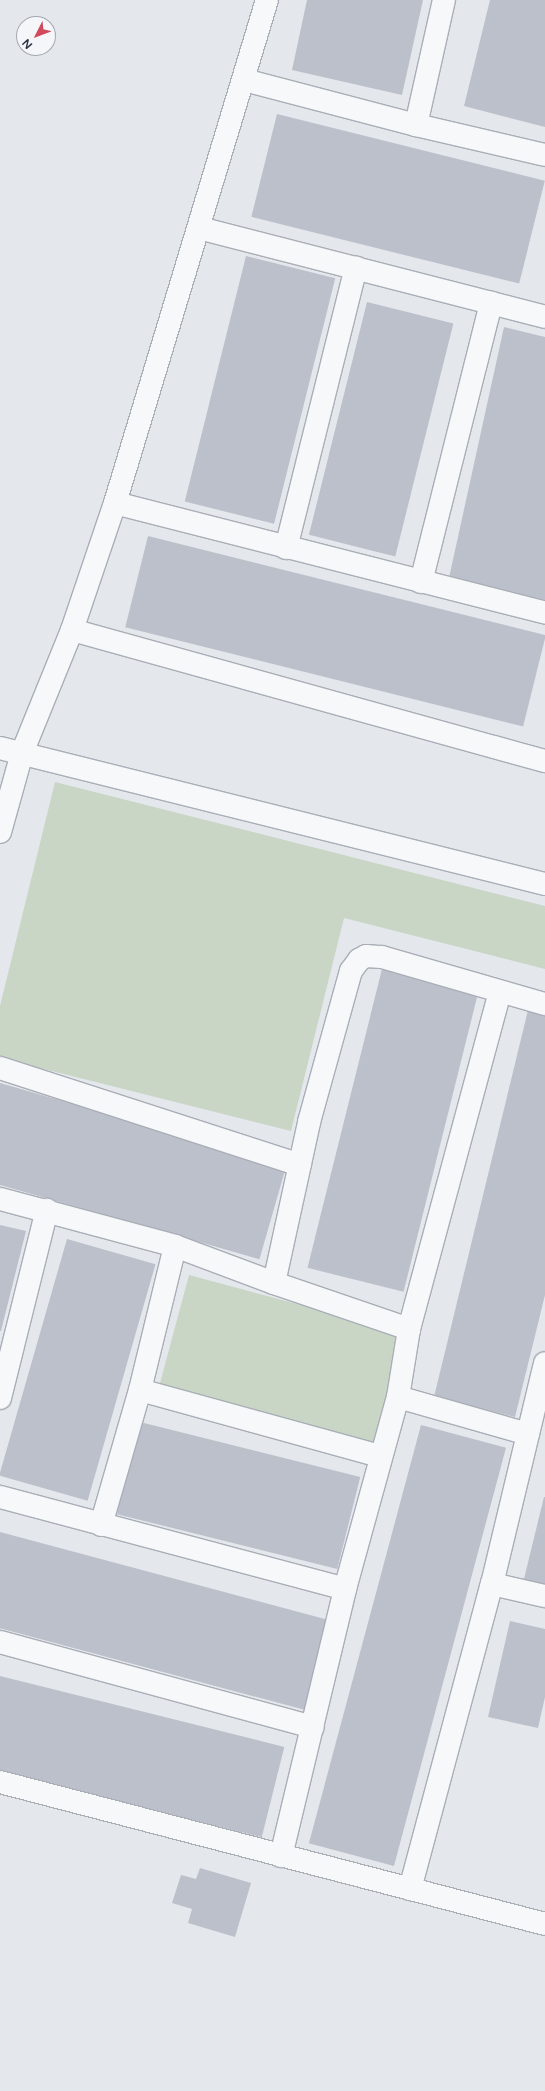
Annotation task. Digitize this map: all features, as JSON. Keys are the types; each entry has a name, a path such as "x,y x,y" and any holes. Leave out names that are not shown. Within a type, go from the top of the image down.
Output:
{"street":[{"path":"0,832 22,753 72,630 115,503 267,0"},
{"path":"416,125 444,0"},
{"path":"244,80 416,125 545,155"},
{"path":"199,228 545,317"},
{"path":"286,548 356,268"},
{"path":"421,582 491,303"},
{"path":"115,503 286,548 545,613"},
{"path":"72,630 545,761"},
{"path":"0,748 545,884"},
{"path":"274,1283 300,1165 333,1032 351,971 359,960 366,956 382,957 545,1004"},
{"path":"281,1856 345,1589 380,1456 398,1397 409,1329 500,992"},
{"path":"0,1068 300,1165"},
{"path":"0,1199 47,1210 175,1246 274,1283 409,1329"},
{"path":"0,1398 47,1210"},
{"path":"101,1525 140,1390 175,1246"},
{"path":"410,1889 492,1584 545,1363"},
{"path":"140,1390 380,1456"},
{"path":"398,1397 528,1434"},
{"path":"0,1497 345,1589"},
{"path":"492,1584 545,1596"},
{"path":"0,1642 313,1727"},
{"path":"0,1782 545,1924"}],"green space":[{"path":"55,782 545,906 545,969 344,918 291,1131 0,1058 0,1006"},
{"path":"189,1275 406,1333 376,1446 159,1388"}],"building":[{"path":"307,0 423,0 402,95 292,70"},
{"path":"490,0 545,0 545,127 464,106"},
{"path":"277,114 545,181 519,284 251,217"},
{"path":"246,256 335,278 274,524 185,501"},
{"path":"367,302 453,324 395,556 309,535"},
{"path":"504,327 545,337 545,600 449,578"},
{"path":"148,536 545,635 523,726 125,627"},
{"path":"382,969 478,993 404,1292 307,1268"},
{"path":"529,1006 545,1010 545,1295 515,1417 434,1397"},
{"path":"0,1083 286,1165 259,1259 0,1185"},
{"path":"0,1225 26,1231 1,1331 0,1331"},
{"path":"67,1239 155,1264 88,1501 0,1476"},
{"path":"140,1422 360,1477 337,1569 117,1514"},
{"path":"421,1425 506,1448 394,1866 309,1843"},
{"path":"545,1497 545,1592 522,1587"},
{"path":"0,1532 331,1621 307,1711 0,1628"},
{"path":"510,1621 545,1629 545,1697 538,1728 488,1717"},
{"path":"0,1676 284,1747 262,1837 0,1772"},
{"path":"200,1868 251,1883 235,1937 188,1923 192,1909 172,1903 181,1875 196,1879"}]}
